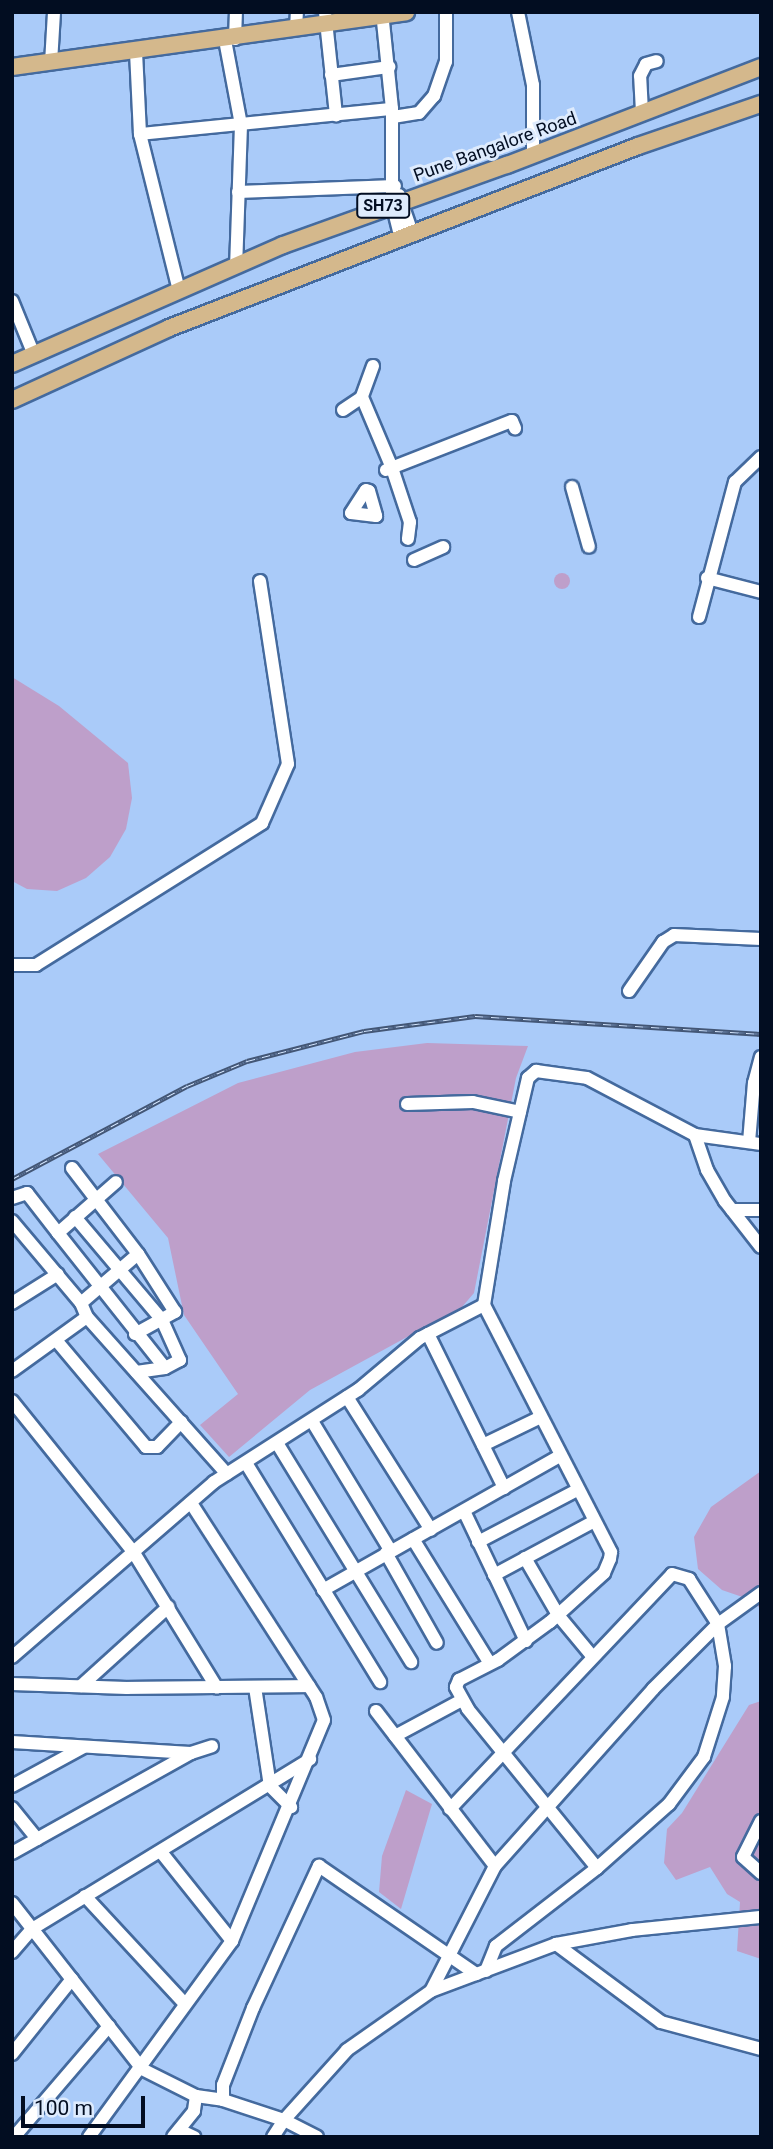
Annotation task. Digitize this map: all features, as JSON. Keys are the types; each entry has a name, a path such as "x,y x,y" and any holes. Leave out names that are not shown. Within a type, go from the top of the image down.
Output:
{"main road":[{"path":"12,67 230,39 297,20 407,12"},
{"name":"Pune Bangalore Road","path":"12,364 397,195 533,156 761,67"},
{"name":"SH73","path":"12,400 169,328 406,234 761,104"}],"street":[{"path":"51,63 54,12"},
{"path":"236,12 230,39 241,125 236,266"},
{"path":"140,134 336,115 419,113 433,96 446,62 446,12"},
{"path":"518,12 533,85 533,156"},
{"path":"382,14 389,67 397,195 406,234"},
{"path":"325,18 336,115"},
{"path":"136,52 140,134 179,290"},
{"path":"642,112 640,76 646,64 657,61"},
{"path":"331,75 389,67"},
{"path":"238,192 397,195"},
{"path":"12,301 34,355"},
{"path":"343,410 362,397 373,366"},
{"path":"362,397 410,522 408,539"},
{"path":"390,469 512,421 515,428"},
{"path":"699,617 707,578 735,482 761,457"},
{"path":"572,487 589,547"},
{"path":"414,560 443,547"},
{"path":"707,578 761,592"},
{"path":"12,965 36,965 262,823 288,764 260,581"},
{"path":"629,991 663,942 674,934 761,939"},
{"path":"597,1868 462,1700 457,1682 526,1641 558,1615 609,1566 611,1552 593,1522 484,1305 520,1112 531,1073 558,1073 615,1089 695,1135 755,1143 754,1083 761,1058"},
{"path":"407,1104 474,1102 520,1112"},
{"path":"695,1135 707,1170 732,1210 761,1247"},
{"path":"72,1168 138,1254 175,1310 135,1334"},
{"path":"58,1233 116,1182"},
{"path":"12,1198 27,1193 135,1334 165,1368"},
{"path":"732,1210 761,1210"},
{"path":"75,1217 122,1268 162,1320 180,1360 165,1368 136,1372"},
{"path":"15,1227 58,1274 81,1303 87,1317 227,1474"},
{"path":"81,1303 138,1254"},
{"path":"12,1303 58,1274"},
{"path":"12,1657 227,1474 347,1398 428,1334 484,1305"},
{"path":"12,1371 87,1317"},
{"path":"428,1334 504,1488"},
{"path":"56,1340 146,1447 157,1447 181,1422"},
{"path":"347,1398 431,1530"},
{"path":"12,1401 134,1553 217,1688"},
{"path":"483,1445 541,1417"},
{"path":"312,1421 388,1551 437,1643"},
{"path":"277,1443 411,1662"},
{"path":"323,1590 354,1570 431,1530 560,1456"},
{"path":"246,1463 380,1682"},
{"path":"478,1542 577,1490"},
{"path":"89,2137 142,2069 185,2004 232,1941 291,1807 324,1720 309,1686 191,1503"},
{"path":"464,1511 526,1641"},
{"path":"494,1575 593,1522"},
{"path":"413,1539 489,1662"},
{"path":"525,1558 558,1615 592,1656"},
{"path":"450,1810 505,1754 592,1656 676,1573 689,1579 718,1624 726,1682 704,1757 670,1804 597,1868 496,1946 481,1973"},
{"path":"431,1991 495,1866 548,1805 718,1624 761,1593"},
{"path":"80,1686 168,1607"},
{"path":"12,1684 217,1688 309,1686"},
{"path":"255,1687 270,1786 291,1807"},
{"path":"395,1736 462,1700"},
{"path":"376,1711 495,1866"},
{"path":"12,1742 191,1753"},
{"path":"12,1853 191,1753 212,1746"},
{"path":"12,1786 84,1747"},
{"path":"12,1952 32,1929 270,1786 311,1758"},
{"path":"12,1808 37,1839"},
{"path":"761,1821 743,1857 761,1873"},
{"path":"161,1852 232,1941"},
{"path":"223,2100 223,2085 253,2008 319,1866 448,1958 481,1973"},
{"path":"85,1896 185,2004"},
{"path":"13,1905 142,2069 196,2096 223,2100 284,2120 317,2137"},
{"path":"274,2137 284,2120 347,2050 431,1991 556,1944 632,1930 761,1917"},
{"path":"556,1944 604,1984 662,2022 761,2049"},
{"path":"12,2053 72,1979"},
{"path":"14,2137 109,2026"},
{"path":"194,2137 176,2133 194,2111 196,2096"}],"shaded area":[{"path":"559,573 565,573 570,581 568,587 559,589 554,584 554,578"},
{"path":"12,677 59,706 128,763 132,798 126,829 110,857 86,878 57,891 27,889 12,881"},
{"path":"427,1043 528,1046 516,1078 474,1293 462,1307 310,1390 229,1457 200,1425 238,1394 184,1315 168,1238 98,1154 238,1083 355,1052"},
{"path":"761,1471 761,1610 754,1601 722,1590 698,1569 694,1537 711,1507"},
{"path":"761,1701 761,1959 737,1951 740,1902 727,1894 710,1867 676,1880 664,1863 667,1829 682,1813 749,1705"},
{"path":"406,1790 432,1804 401,1909 379,1892 382,1856"}],"railway":[{"path":"12,1179 187,1086 247,1061 364,1031 475,1016 761,1034"}]}
